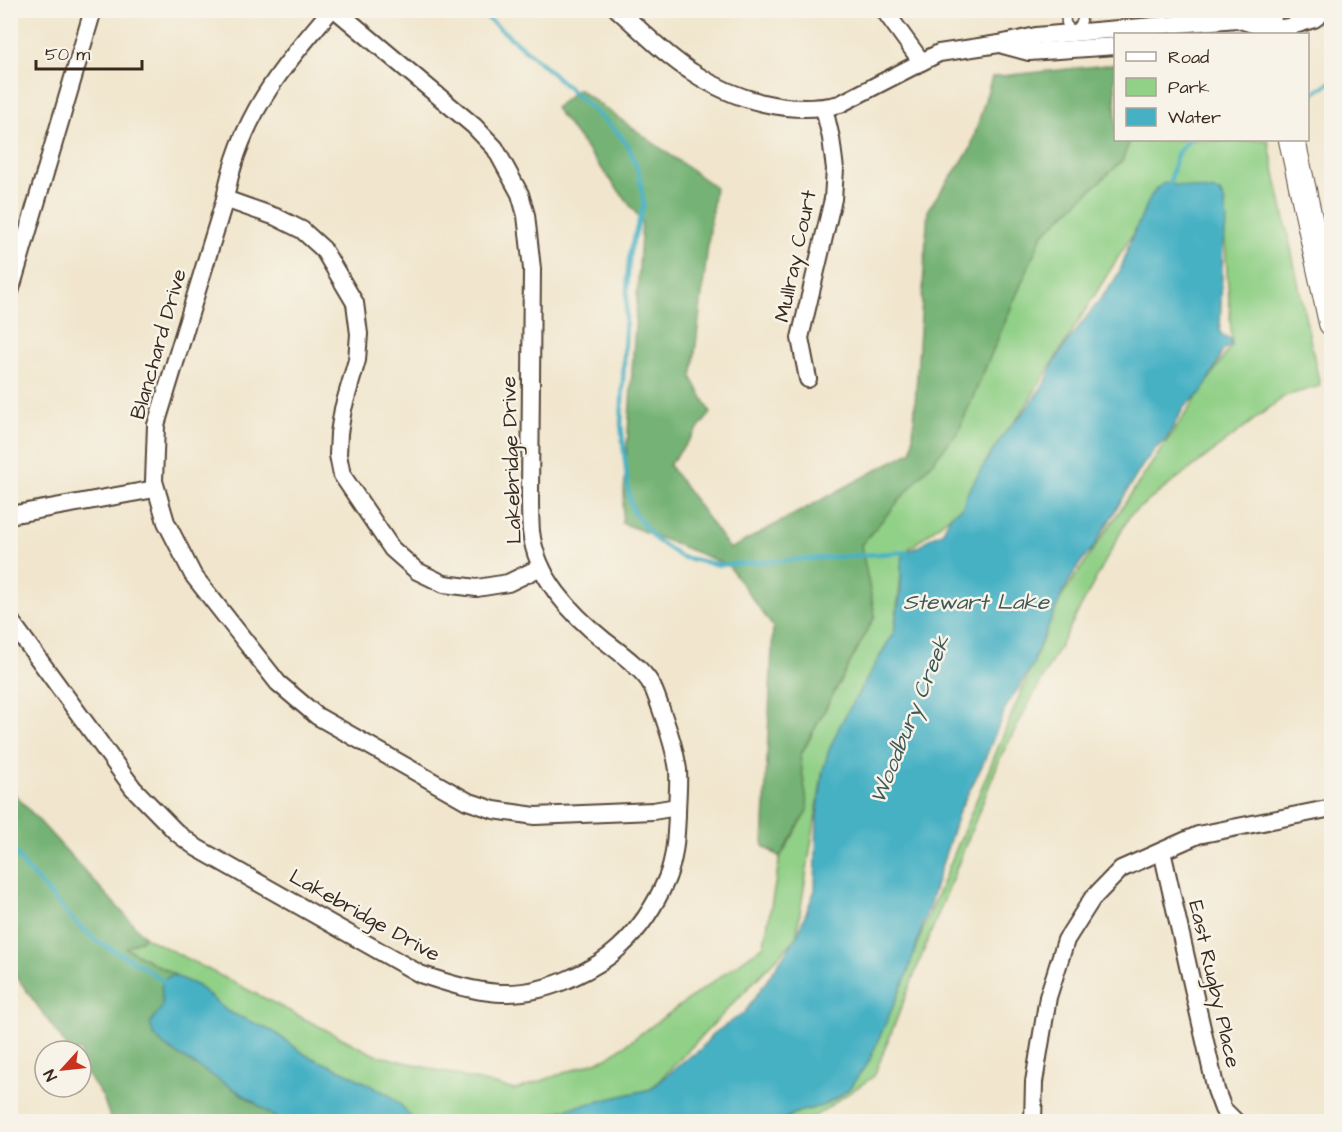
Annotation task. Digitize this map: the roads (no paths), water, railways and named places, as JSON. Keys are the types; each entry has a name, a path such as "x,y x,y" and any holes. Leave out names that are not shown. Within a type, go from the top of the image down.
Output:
{"main road":[{"path":"1292,141 1332,323"}],"street":[{"path":"10,292 93,10"},
{"name":"Blanchard Drive","path":"331,10 288,61 262,98 243,135 233,162 225,198 156,425 153,472 155,489 166,522 193,575 278,683 317,716 467,801 494,810 535,816 654,811 677,807"},
{"name":"Lakebridge Drive","path":"10,620 133,788 177,833 197,848 420,974 480,992 515,994 533,991 566,980 603,962 630,937 651,910 668,876 676,843 678,771 671,737 651,683 613,647 585,626 562,602 541,567 531,531 530,241 520,194 495,148 474,126 336,10"},
{"path":"618,10 690,71 719,89 780,107 824,108 840,104 939,53 1036,36 1114,46"},
{"path":"884,10 921,61"},
{"path":"1133,33 1237,19 1265,27 1289,27 1314,19 1326,10"},
{"path":"1074,41 1114,36"},
{"name":"Mullray Court","path":"808,379 800,338 833,199 835,169 824,108"},
{"path":"225,198 276,217 302,230 323,249 355,303 359,334 357,360 343,409 338,455 342,475 392,549 417,571 444,584 477,588 508,583 541,567"},
{"path":"10,515 155,489"},
{"path":"1033,1122 1034,1082 1048,998 1066,940 1092,899 1121,869 1198,835 1332,808"},
{"name":"East Rugby Place","path":"1162,850 1216,1090 1222,1108 1236,1122"}],"lane":[{"path":"1065,10 1066,23 1074,41"},
{"path":"1074,41 1082,21 1081,10"}],"water":[{"name":"Stewart Lake","path":"1164,183 1220,192 1224,200 1227,219 1223,245 1220,331 1222,335 1230,339 1232,345 1223,350 1202,392 1184,407 1166,440 1154,450 1142,466 1093,548 1080,563 1064,590 1034,658 1034,663 1006,707 983,764 959,811 907,975 869,1061 849,1089 840,1096 822,1106 798,1112 781,1121 529,1121 570,1108 651,1089 687,1058 699,1051 713,1034 745,1012 796,938 815,890 817,816 823,770 840,725 894,632 904,553 942,533 951,515 963,506 966,495 1006,431 1023,413 1045,383 1053,364 1068,341 1112,284 1120,271 1132,237 1151,196"},
{"path":"173,975 198,986 227,1011 274,1032 306,1055 389,1095 414,1121 280,1121 247,1097 164,1046 154,1035 150,1024 160,1010 163,981"}],"waterway":[{"path":"478,10 617,132 629,147 639,174 644,204 630,251 621,424 630,500 634,513 655,539 681,557 720,565 908,552"},
{"name":"Woodbury Creek","path":"1309,96 1332,81"},
{"name":"Woodbury Creek","path":"1169,186 1177,154 1188,141"},
{"path":"10,845 25,867 75,922 98,942 137,963 166,983"}]}
